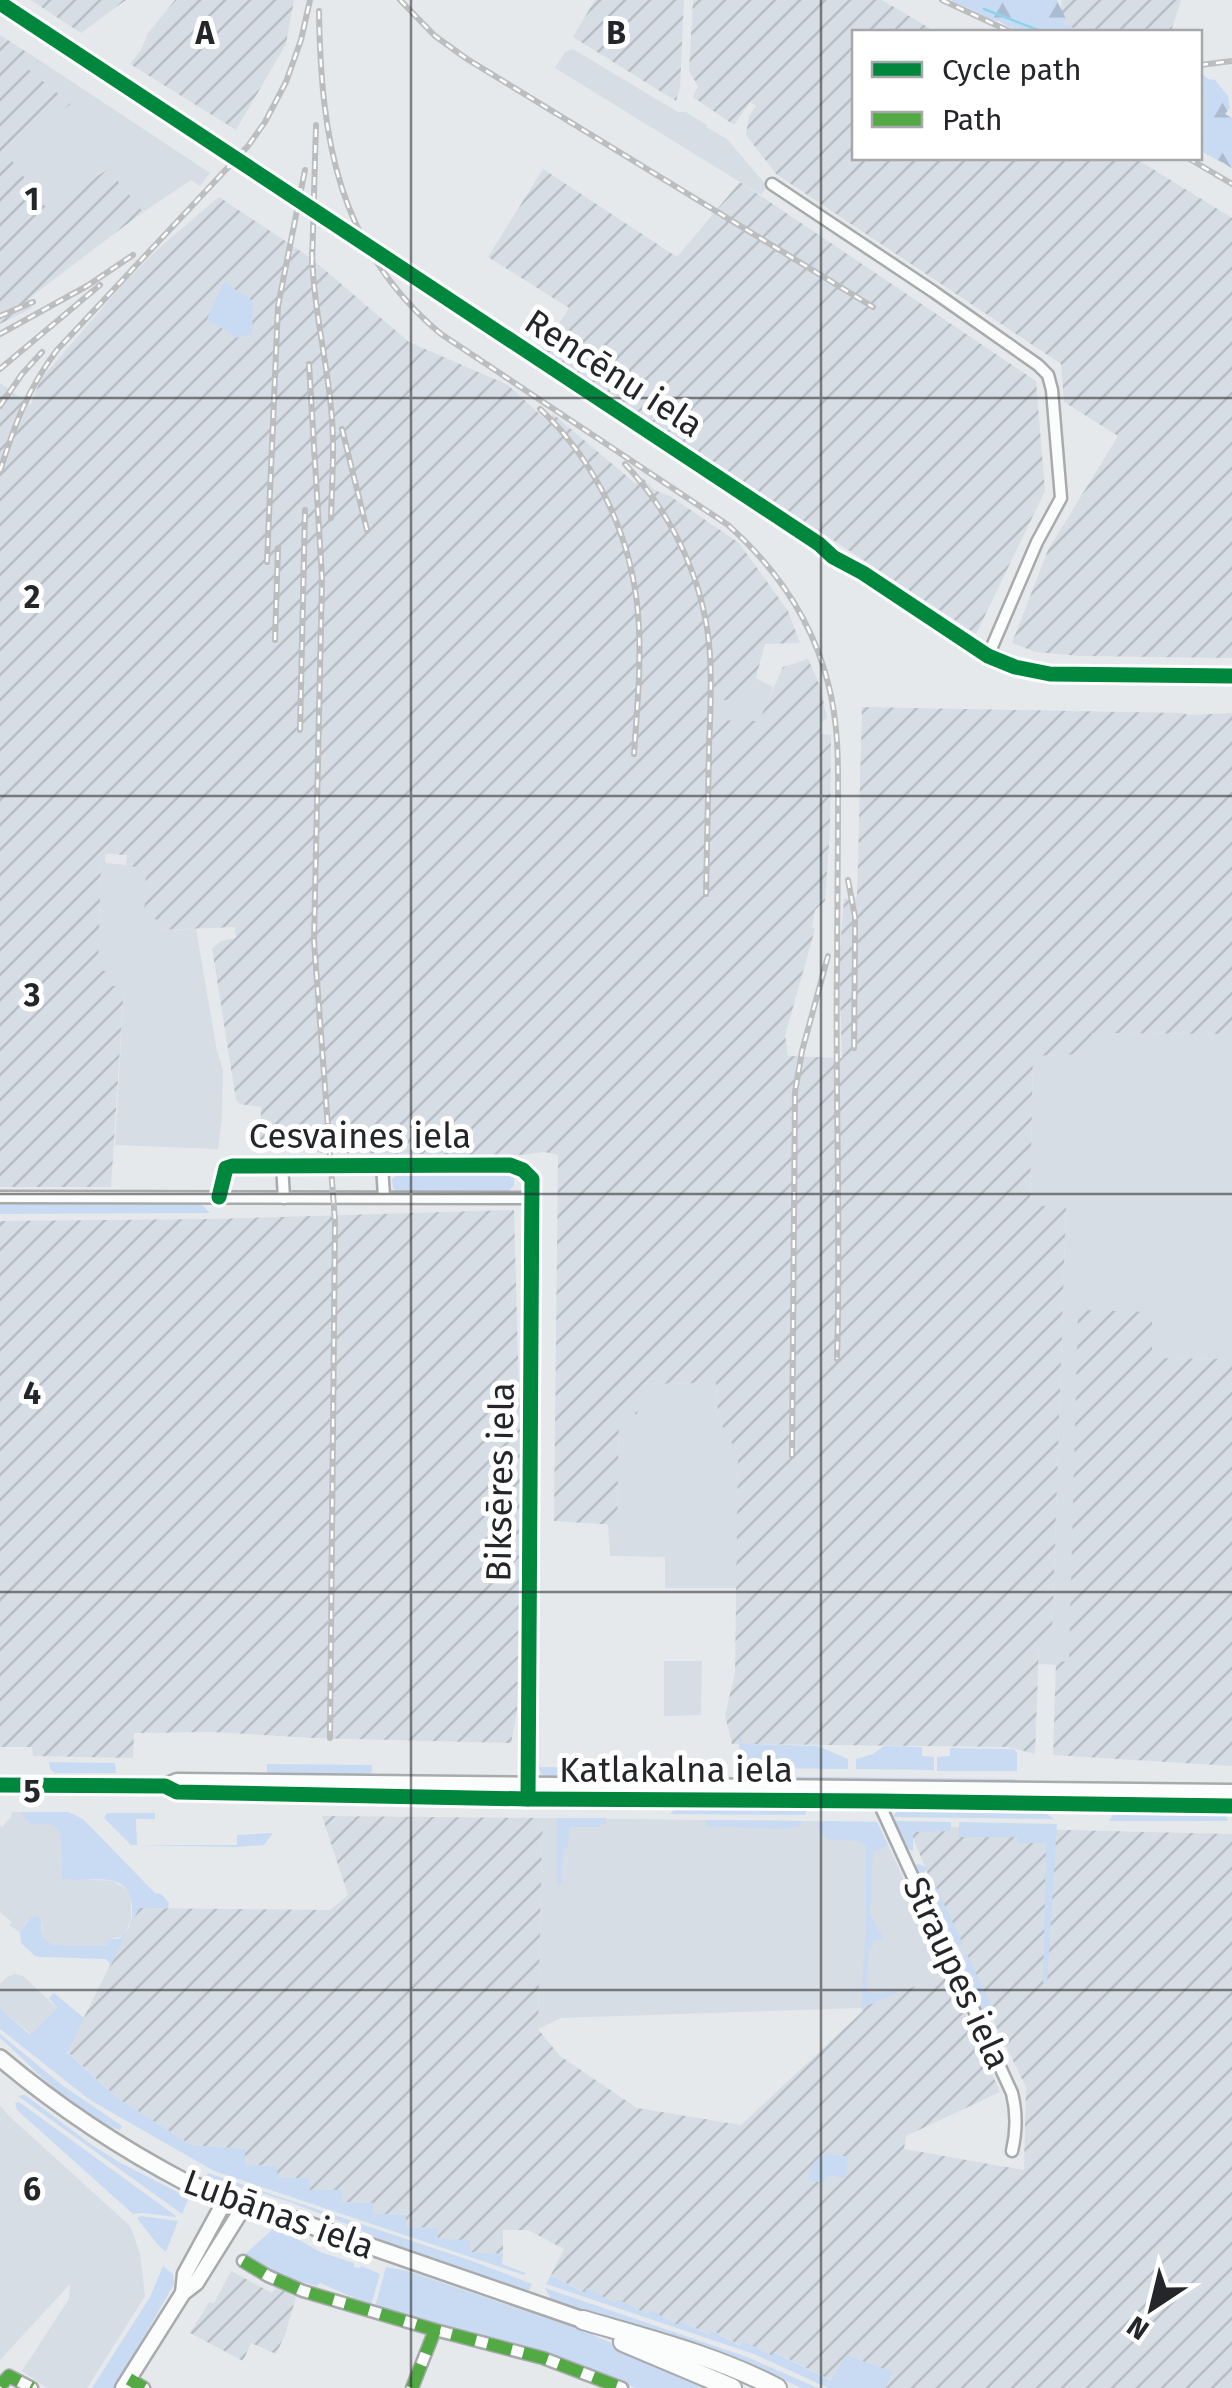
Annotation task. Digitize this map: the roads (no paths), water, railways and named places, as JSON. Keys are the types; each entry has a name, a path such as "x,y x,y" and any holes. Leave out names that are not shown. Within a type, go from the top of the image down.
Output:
{"highway":[{"name":"Lubānas iela","path":"583,2320 637,2348 732,2388"},
{"name":"Lubānas iela","path":"583,2320 700,2356 777,2388"}],"main road":[{"name":"Lubānas iela","path":"0,2058 86,2124 187,2182 583,2320"}],"street":[{"name":"Rencēnu iela","path":"0,3 988,656 1014,667 1050,674 1232,676"},
{"path":"772,184 934,292 1048,376 1061,498 1037,542 988,656"},
{"name":"Cesvaines iela","path":"282,1165 284,1198"},
{"name":"Cesvaines iela","path":"382,1165 384,1198"},
{"name":"Cesvaines iela","path":"219,1197 226,1168 510,1165 523,1170"},
{"name":"Biksēres iela","path":"523,1170 532,1179 533,1198 528,1791"},
{"name":"Cesvaines iela","path":"0,1197 533,1198"},
{"name":"Katlakalna iela","path":"0,1785 165,1786 178,1780 878,1800 968,1795 1232,1806"},
{"name":"Katlakalna iela","path":"528,1791 968,1795 1232,1792"},
{"name":"Straupes iela","path":"878,1800 1012,2093 1016,2110 1012,2150"},
{"path":"144,2388 126,2384 182,2293 186,2274 227,2197"},
{"path":"182,2293 196,2282 246,2203"},
{"name":"Lubānas iela","path":"243,2261 302,2291 544,2358 622,2388"},
{"path":"412,2388 435,2330"},
{"path":"0,2386 9,2376 32,2388"}],"waterway":[{"path":"984,9 1038,30"}],"railway":[{"path":"0,471 23,408 57,350 248,146 265,122 286,82 310,0"},
{"path":"400,0 435,36 467,59 873,307"},
{"path":"942,0 1007,30"},
{"path":"319,11 324,103 331,146 357,227 378,265 441,334 728,525 777,577 802,617 821,660 835,717 838,768 837,1359"},
{"path":"1202,65 1232,61"},
{"path":"312,265 316,125"},
{"path":"1191,160 1232,184"},
{"path":"267,562 278,306 305,170"},
{"path":"312,252 332,422 331,518"},
{"path":"0,334 87,286 133,255"},
{"path":"0,369 100,285"},
{"path":"0,316 33,302"},
{"path":"0,406 42,352"},
{"path":"309,364 322,578 314,941 335,1221 330,1738"},
{"path":"540,409 579,453 594,477 628,557 639,631 634,754"},
{"path":"342,429 367,530"},
{"path":"625,464 658,506 684,553 707,629 711,691 706,894"},
{"path":"300,730 305,510"},
{"path":"275,640 278,548"},
{"path":"848,880 855,917 854,1048"},
{"path":"792,1456 795,1092 828,956"}]}
